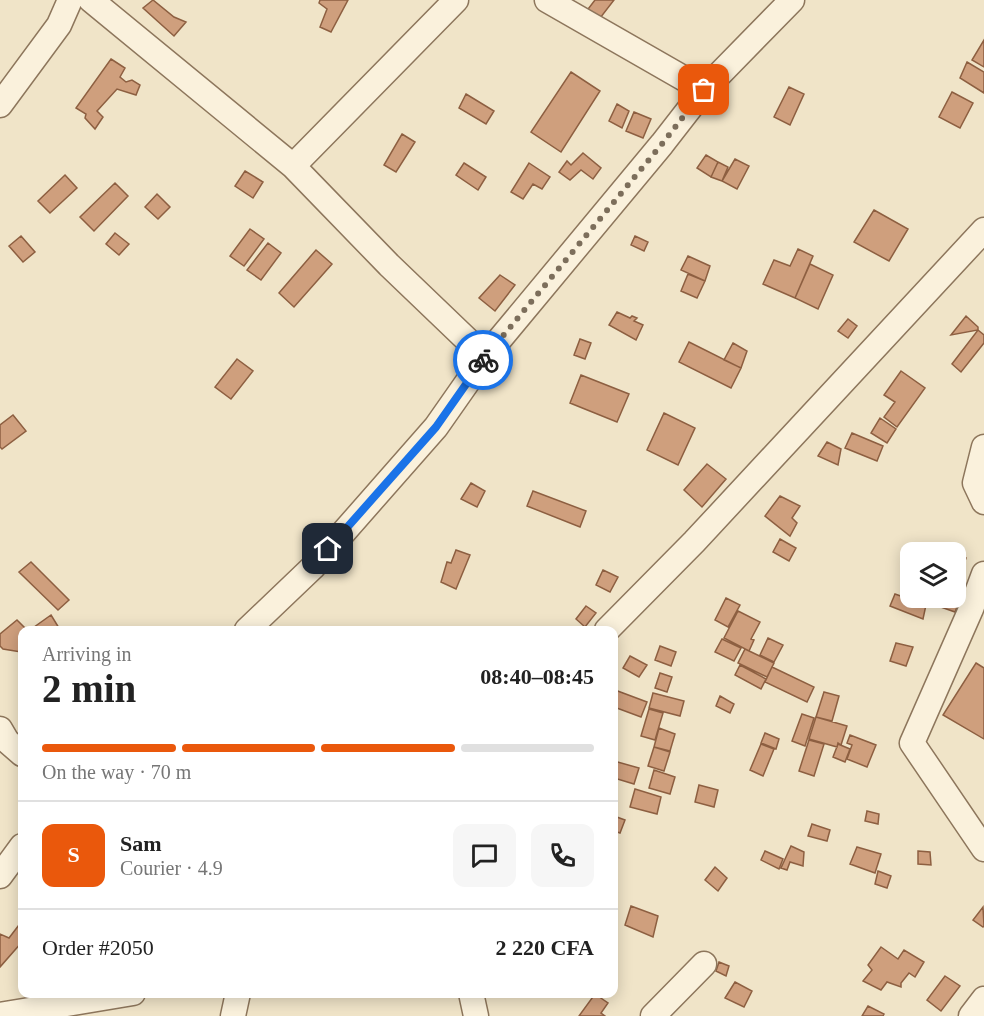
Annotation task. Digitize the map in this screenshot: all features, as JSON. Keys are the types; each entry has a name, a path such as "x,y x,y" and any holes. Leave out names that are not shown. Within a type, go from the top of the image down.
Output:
{"street":[{"path":"0,105 59,25 70,0"},
{"path":"92,0 293,166 388,265 485,357"},
{"path":"293,166 456,0"},
{"path":"547,0 704,90"},
{"path":"252,626 313,567 436,427 485,357 704,90 792,0"},
{"path":"611,626 694,542 984,230"},
{"path":"984,447 975,483 984,502"},
{"path":"984,574 912,743 984,849"},
{"path":"0,729 7,741 18,751"},
{"path":"0,876 18,851"},
{"path":"653,1016 704,964"},
{"path":"0,1015 103,998"},
{"path":"233,1016 237,998"},
{"path":"472,998 476,1016"},
{"path":"971,1016 984,999"}],"building":[{"path":"153,0 174,17 186,22 174,36 143,8"},
{"path":"320,0 348,0 331,32 320,27 327,9 319,3"},
{"path":"595,0 614,0 597,22 585,13"},
{"path":"984,40 984,67 972,60"},
{"path":"111,59 125,68 120,77 126,82 132,80 140,85 136,95 117,89 97,111 103,117 95,129 85,118 86,114 76,108"},
{"path":"967,62 984,72 984,93 960,78"},
{"path":"571,72 600,91 561,152 531,132"},
{"path":"789,87 804,94 790,125 774,117"},
{"path":"952,92 973,103 960,128 939,117"},
{"path":"466,94 494,111 486,124 459,108"},
{"path":"617,104 629,111 622,128 609,121"},
{"path":"634,112 651,119 643,138 626,131"},
{"path":"402,134 415,142 396,172 384,165"},
{"path":"583,153 601,168 593,179 581,170 570,180 559,172 567,161 571,165"},
{"path":"706,155 718,162 711,177 697,168"},
{"path":"735,159 749,166 737,189 722,181"},
{"path":"718,162 728,167 722,181 711,177"},
{"path":"464,163 486,177 478,190 456,175"},
{"path":"529,163 550,177 542,189 533,184 523,199 511,192"},
{"path":"245,171 263,182 253,198 235,186"},
{"path":"65,175 77,188 50,213 38,201"},
{"path":"115,183 128,196 94,231 80,217"},
{"path":"157,194 170,207 158,219 145,207"},
{"path":"874,210 908,229 889,261 854,242"},
{"path":"250,229 264,239 244,266 230,256"},
{"path":"115,233 129,244 119,255 106,244"},
{"path":"21,236 35,252 23,262 9,246"},
{"path":"635,236 648,242 644,251 631,245"},
{"path":"268,243 281,253 261,280 247,270"},
{"path":"798,249 813,256 795,298 763,284 774,260 790,266"},
{"path":"316,250 332,264 294,307 279,293"},
{"path":"688,256 710,266 705,281 681,270"},
{"path":"810,264 833,275 818,309 795,298"},
{"path":"688,274 705,281 697,298 681,291"},
{"path":"500,275 515,285 495,311 479,298"},
{"path":"617,312 630,318 632,316 637,318 634,321 643,325 636,340 609,325"},
{"path":"966,316 978,327 978,330 951,335"},
{"path":"848,319 857,326 848,338 838,331"},
{"path":"978,330 984,335 984,343 961,372 952,364"},
{"path":"580,339 591,343 585,359 574,355"},
{"path":"689,342 741,368 731,388 679,362"},
{"path":"733,343 747,351 741,368 724,360"},
{"path":"237,359 253,371 231,399 215,387"},
{"path":"901,371 925,388 897,427 884,417 895,402 884,395"},
{"path":"581,375 629,394 617,422 570,403"},
{"path":"664,413 695,428 678,465 647,450"},
{"path":"13,415 26,431 2,449 0,447 0,425"},
{"path":"880,418 896,429 887,443 871,433"},
{"path":"852,433 883,446 877,461 845,448"},
{"path":"827,442 841,449 838,465 818,456"},
{"path":"707,464 726,479 702,507 684,490"},
{"path":"471,483 485,491 477,507 461,499"},
{"path":"533,491 586,511 580,527 527,506"},
{"path":"780,496 800,506 792,518 797,523 790,536 765,516"},
{"path":"780,539 796,548 789,561 773,552"},
{"path":"456,550 470,555 456,589 441,582 447,562 451,563"},
{"path":"31,562 69,600 58,610 19,572"},
{"path":"603,570 618,577 610,592 596,585"},
{"path":"895,594 900,596 900,608 925,608 923,619 890,606"},
{"path":"726,598 740,605 728,627 715,620"},
{"path":"586,606 596,613 586,626 576,619"},
{"path":"944,608 957,608 955,612"},
{"path":"738,611 760,622 751,639 754,640 749,651 724,638"},
{"path":"51,615 58,626 36,626"},
{"path":"17,620 23,626 18,626 18,652 3,649 0,646 0,634"},
{"path":"768,638 783,645 774,662 760,655"},
{"path":"722,639 741,648 734,661 715,652"},
{"path":"896,643 913,647 906,666 890,661"},
{"path":"660,646 676,652 671,666 655,660"},
{"path":"745,649 774,663 767,677 738,663"},
{"path":"630,656 647,665 639,677 623,668"},
{"path":"976,663 984,668 984,739 943,715"},
{"path":"740,665 766,679 761,689 735,675"},
{"path":"772,667 814,687 807,702 765,682"},
{"path":"660,673 672,677 667,692 655,688"},
{"path":"618,691 647,702 641,717 618,708"},
{"path":"824,692 839,696 832,721 816,717"},
{"path":"653,693 684,701 680,716 649,708"},
{"path":"720,696 734,704 730,713 716,706"},
{"path":"649,709 663,713 655,740 641,736"},
{"path":"802,714 814,718 805,746 792,741"},
{"path":"816,717 847,726 841,745 838,743 837,747 809,739"},
{"path":"659,728 675,734 670,751 654,747"},
{"path":"765,733 779,739 776,749 761,743"},
{"path":"850,735 876,745 867,767 847,759 852,745 847,743"},
{"path":"809,740 824,744 814,776 799,771"},
{"path":"761,744 774,749 763,776 750,770"},
{"path":"838,744 850,749 845,762 833,757"},
{"path":"654,747 670,752 664,771 648,766"},
{"path":"618,762 639,768 634,784 618,779"},
{"path":"654,770 675,777 670,794 649,788"},
{"path":"699,785 718,790 714,807 695,802"},
{"path":"635,789 661,797 657,814 630,807"},
{"path":"867,811 879,814 878,824 865,821"},
{"path":"618,817 625,820 620,833 618,832"},
{"path":"812,824 830,830 827,841 808,836"},
{"path":"791,846 804,852 803,866 790,862 787,870 781,868"},
{"path":"857,847 881,854 875,873 850,864"},
{"path":"765,851 783,859 779,869 761,860"},
{"path":"918,851 930,852 931,865 918,864"},
{"path":"715,867 727,878 718,891 705,880"},
{"path":"878,871 891,876 887,888 875,884"},
{"path":"631,906 658,916 653,937 625,925"},
{"path":"983,907 984,926 983,927 973,920"},
{"path":"18,926 18,947 0,967 0,934 9,938"},
{"path":"881,947 898,959 904,950 924,962 915,977 909,973 901,983 901,987 887,982 881,990 863,981 872,970 868,965"},
{"path":"719,962 729,966 726,976 716,971"},
{"path":"945,976 960,986 941,1011 927,1000"},
{"path":"735,982 752,991 744,1007 725,998"},
{"path":"592,998 601,998 608,1003 601,1013 605,1016 579,1016"},
{"path":"868,1006 884,1014 883,1016 862,1016"}],"way so far":[{"path":"483,360 704,90"}],"route":[{"path":"328,549 436,427 483,360"}]}
